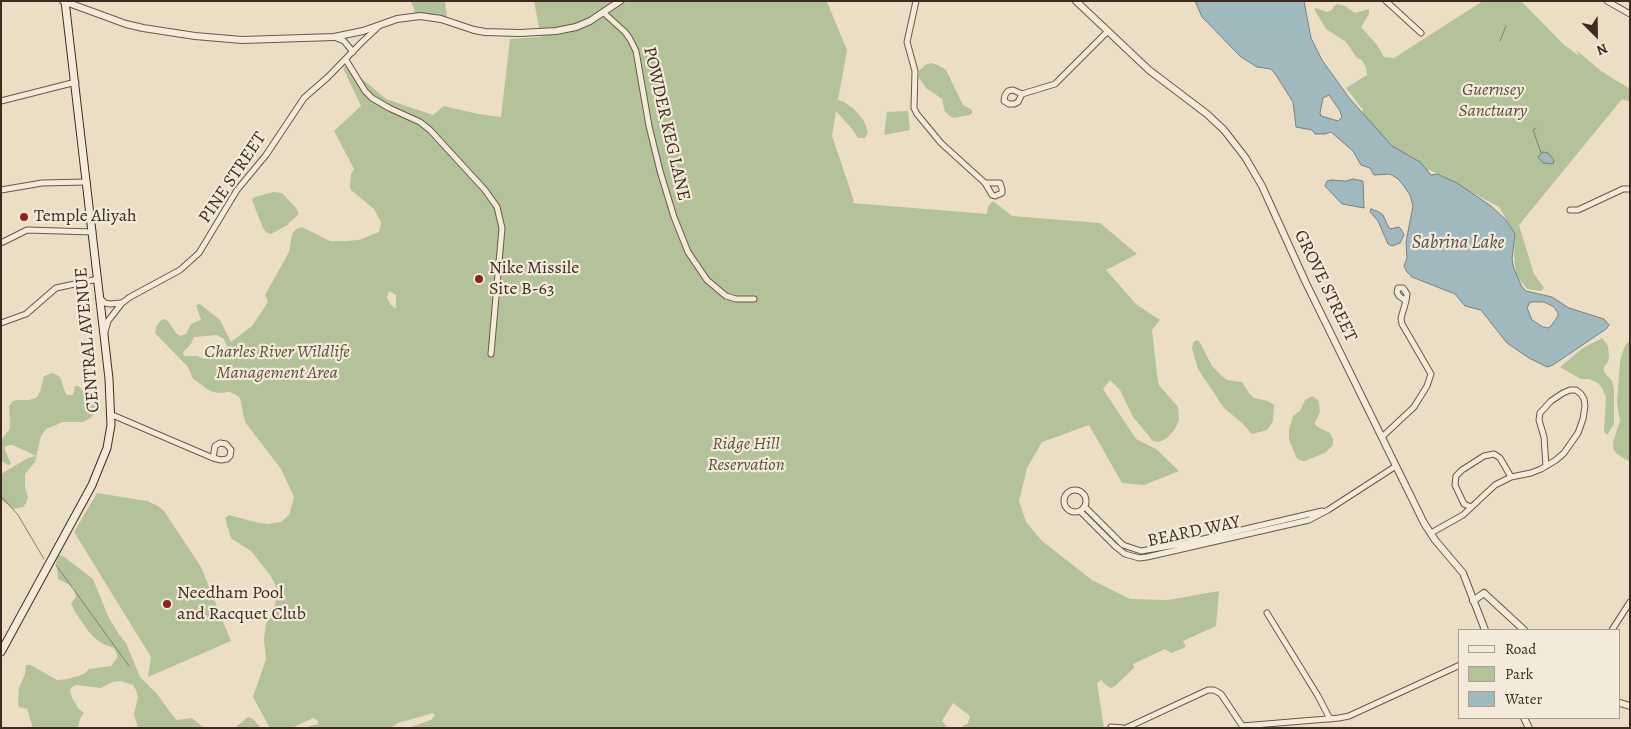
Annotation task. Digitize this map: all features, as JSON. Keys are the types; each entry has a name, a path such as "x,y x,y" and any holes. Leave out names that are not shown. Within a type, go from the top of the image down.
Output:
{"main road":[{"name":"CENTRAL AVENUE","path":"1,652 92,485 102,462 109,438 110,414 104,335 76,82 65,2"}],"street":[{"path":"65,2 126,24 195,36 242,40 334,38 363,31 397,19 420,16 442,19 485,32 556,31 576,27 604,14 620,1"},
{"path":"916,1 907,42 915,71 914,108 942,143 985,183"},
{"name":"GROVE STREET","path":"1076,1 1149,70 1222,128 1246,157 1262,186 1306,283 1431,534 1463,573 1485,629"},
{"path":"1386,1 1421,33"},
{"path":"1608,1 1630,14"},
{"name":"POWDER KEG LANE","path":"604,14 625,32 636,51 649,126 660,172 674,217 688,252 707,280 726,296 736,300 754,298"},
{"name":"PINE STREET","path":"104,335 108,321 122,303 180,270 199,252 237,190 266,154 304,98 381,25"},
{"path":"1022,94 1055,84 1108,32"},
{"path":"334,38 344,41 353,52"},
{"path":"346,60 365,91 372,98 420,122 430,130 485,190 497,206 502,228 491,354"},
{"path":"1,101 76,82"},
{"path":"1,190 42,183 87,182"},
{"path":"1570,210 1578,210 1622,189 1630,189"},
{"path":"3,242 27,230 93,232"},
{"path":"1,323 26,314 56,288 98,279"},
{"path":"100,298 105,303 122,303"},
{"path":"1382,437 1414,407 1427,386 1431,374 1402,324 1401,318 1406,301"},
{"path":"1431,534 1465,513 1495,485 1511,477 1535,472 1546,466 1564,453 1575,439 1581,427 1584,402 1582,394 1576,390 1563,392 1540,412 1539,420 1544,437 1546,466"},
{"path":"110,414 213,458"},
{"path":"1465,513 1464,504 1455,485 1455,479 1462,470 1490,454 1497,455 1506,466 1511,477"},
{"name":"BEARD WAY","path":"1082,509 1119,549 1125,554 1139,558 1192,548 1309,520 1328,510 1396,466"},
{"name":"BEARD WAY","path":"1074,490 1081,492 1086,499 1082,509 1072,512 1066,508 1064,500 1066,494 1074,490"},
{"path":"1464,504 1471,507"},
{"path":"1473,601 1484,593 1523,629"},
{"path":"1613,629 1630,602"},
{"path":"1267,613 1330,719"},
{"path":"1111,727 1124,728 1208,690 1214,690 1221,694 1243,727 1349,716 1458,666"}],"green space":[{"path":"411,1 445,1 447,17 416,15"},
{"name":"Ridge Hill Reservation","path":"534,1 625,1 627,3 630,1 827,2 847,50 838,100 854,109 864,121 868,132 865,138 858,138 836,111 832,136 854,201 852,203 987,214 988,206 993,201 1012,216 1100,223 1137,254 1106,270 1137,305 1160,320 1152,330 1157,375 1159,385 1178,407 1179,420 1175,429 1166,439 1159,442 1153,441 1133,417 1120,390 1110,380 1103,389 1136,439 1156,449 1179,471 1144,485 1122,483 1089,425 1042,442 1027,468 1019,501 1026,522 1042,541 1092,580 1130,599 1168,600 1219,591 1216,626 1183,641 1186,646 1184,648 1171,653 1165,649 1133,664 1134,668 1114,687 1107,686 1101,680 1097,683 1104,728 960,728 968,723 970,716 953,703 942,721 948,728 408,728 431,720 435,715 433,713 398,723 391,728 303,728 318,724 318,721 313,718 292,728 270,728 253,697 266,659 264,639 266,624 271,616 279,592 270,575 252,552 231,538 225,518 229,515 259,523 281,522 289,515 294,497 281,469 245,422 240,398 229,392 218,393 210,391 193,379 188,367 155,333 156,327 164,319 180,336 186,334 191,324 201,320 196,305 200,304 220,320 231,342 252,326 268,302 265,295 289,252 292,234 295,230 302,227 330,241 359,240 379,232 381,222 374,209 351,190 351,174 354,169 334,131 361,106 343,68 346,65 386,99 433,115 444,106 501,117 510,39 541,37","holes":["389,291 396,295 396,309 390,304 387,297","217,335 224,339 227,346 221,351 204,359 197,356 184,356 183,352 191,344 194,337"]},
{"name":"Guernsey Sanctuary","path":"1483,1 1521,1 1564,45 1579,56 1576,50 1601,71 1630,89 1630,102 1622,99 1519,225 1534,274 1544,288 1541,291 1527,289 1516,275 1514,256 1515,234 1499,207 1430,170 1423,171 1389,145 1362,115 1363,110 1346,88 1367,75 1366,68 1362,60 1357,58 1346,42 1326,29 1314,9 1327,12 1332,10 1337,4 1345,6 1355,13 1369,9 1369,14 1361,27 1377,45 1384,57 1394,58"},
{"path":"931,63 946,70 963,105 972,110 970,115 954,118 950,116 945,112 942,99 926,88 919,78 919,71 925,65"},
{"path":"908,111 910,130 884,135 887,112"},
{"path":"273,192 282,193 299,214 286,226 271,234 263,228 252,200 255,197"},
{"path":"1602,338 1608,346 1609,356 1604,372 1612,381 1614,390 1614,424 1607,435 1604,431 1606,397 1602,388 1598,383 1589,379 1581,379 1560,367 1583,348"},
{"path":"1196,340 1199,341 1212,366 1222,376 1227,380 1242,382 1254,398 1268,401 1274,405 1273,421 1267,430 1252,434 1224,408 1198,369 1192,348"},
{"path":"1628,342 1630,342 1630,462 1617,454 1613,448 1613,442 1620,421 1617,403 1620,361"},
{"path":"53,373 60,377 67,395 73,395 75,386 79,386 95,403 96,412 83,422 63,422 46,429 41,436 35,462 25,474 25,487 28,497 26,503 23,507 14,509 1,500 1,474 28,458 36,456 13,445 9,445 5,447 5,450 11,464 8,465 1,461 1,440 10,426 9,406 13,401 36,398 40,392 44,376"},
{"path":"1312,396 1318,400 1319,404 1320,412 1315,423 1316,426 1330,433 1333,445 1325,453 1304,461 1296,457 1289,439 1289,430 1293,416 1300,411 1305,400"},
{"name":"Needham Pool and Racquet Club","path":"97,493 147,501 164,511 201,567 231,641 148,677 151,657 74,532"},
{"path":"59,555 93,579 108,616 126,643 140,677 158,695 177,720 192,718 204,728 138,728 134,714 138,697 136,690 133,685 121,681 113,682 101,688 76,685 72,687 70,690 72,698 78,708 84,713 78,727 33,728 27,709 19,707 18,703 19,688 25,674 26,665 31,665 57,680 84,674 89,669 111,666 117,658 114,648 96,639 75,612 71,603 76,597 75,591 72,586 58,579 56,562"},
{"path":"248,717 253,719 261,728 235,728"}],"water":[{"name":"Sabrina Lake","path":"1195,1 1304,1 1311,38 1322,60 1350,99 1392,146 1420,162 1431,175 1437,174 1457,183 1491,206 1506,220 1515,234 1512,259 1514,269 1522,287 1526,291 1552,297 1569,308 1604,319 1609,325 1606,329 1553,365 1547,367 1529,358 1507,343 1481,310 1465,306 1455,294 1412,277 1404,266 1407,258 1406,242 1413,206 1410,195 1404,186 1390,174 1374,175 1370,168 1361,165 1353,151 1331,132 1315,134 1312,130 1296,127 1293,102 1271,69 1257,67 1241,57 1202,17","holes":["1329,95 1340,111 1342,117 1338,121 1321,116 1323,98","1530,302 1544,302 1554,307 1558,316 1551,326 1548,328 1543,327 1532,320 1527,308"]},
{"path":"1543,152 1548,153 1554,160 1553,164 1543,163 1538,157"},
{"path":"1353,179 1363,181 1364,208 1342,204 1325,186 1327,181"},
{"path":"1371,209 1383,215 1390,229 1399,227 1401,229 1404,235 1400,243 1392,246 1388,244 1378,221 1370,212"}],"waterway":[{"path":"1500,41 1506,26"},
{"path":"1536,128 1533,130 1541,153"},
{"path":"1,496 18,515 44,559"},
{"path":"56,565 129,666"}],"place":[{"name":"Temple Aliyah","path":"24,217"},
{"name":"Nike Missile Site B-63","path":"479,279"},
{"name":"Needham Pool and Racquet Club","path":"167,604"}],"park label":[{"name":"Charles River Wildlife Management Area","path":"277,363"}]}
